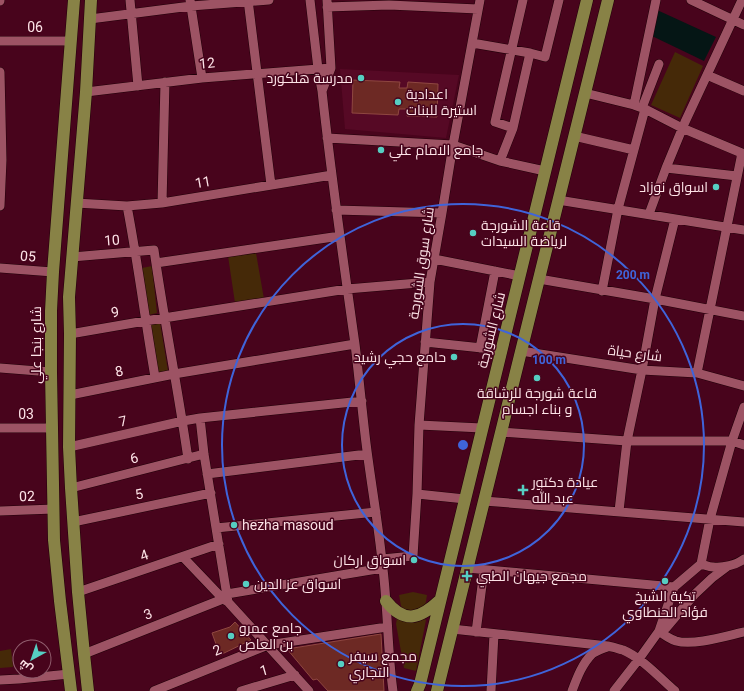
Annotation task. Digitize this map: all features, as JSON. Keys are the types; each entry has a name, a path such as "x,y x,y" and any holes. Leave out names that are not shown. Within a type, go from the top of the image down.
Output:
{"main road":[{"name":"شارع بنجا علي","path":"71,691 55,548 51,428 51,311 74,0"},
{"path":"88,691 78,592 69,447 69,297 86,92 91,0"},
{"name":"شارع الشورجة","path":"417,691 420,684 587,0"},
{"path":"437,691 608,0"},
{"path":"60,182 78,184"},
{"path":"465,499 484,501"},
{"path":"386,601 398,613 405,616 413,616 423,614 431,609 440,600"}],"street":[{"path":"130,0 138,86"},
{"path":"90,19 131,14 190,3 269,0"},
{"path":"310,0 336,210 383,563 392,691"},
{"path":"512,128 495,122 524,0"},
{"path":"472,43 545,57 559,0"},
{"path":"602,291 618,209 634,150 656,0"},
{"path":"692,0 744,25"},
{"path":"649,214 682,128 742,0"},
{"path":"248,1 271,185"},
{"path":"190,3 202,78"},
{"path":"322,91 331,68 327,3 479,5"},
{"name":"شارع سوق الشورجة","path":"413,556 425,342 430,282 452,145 479,5"},
{"name":"06","path":"0,41 71,41"},
{"path":"500,161 512,128 530,53"},
{"path":"640,107 658,64"},
{"name":"12","path":"86,92 202,78 331,68"},
{"path":"0,72 0,206"},
{"path":"707,75 744,92"},
{"path":"162,203 166,82"},
{"path":"585,93 640,107 682,128 743,154 737,176 697,373"},
{"path":"574,136 634,150"},
{"path":"327,138 452,145 500,161 545,172"},
{"path":"666,168 737,176"},
{"name":"11","path":"76,204 127,206 162,203 332,175"},
{"path":"558,200 744,230"},
{"path":"127,206 136,252 155,378"},
{"path":"336,210 442,213"},
{"path":"619,511 627,441 655,299 675,218"},
{"path":"188,459 156,263 340,236"},
{"name":"10","path":"72,257 154,250 156,263"},
{"path":"434,259 520,276"},
{"name":"05","path":"0,268 53,272"},
{"path":"480,348 495,271"},
{"path":"539,279 744,316"},
{"name":"9","path":"70,334 347,289 430,282"},
{"path":"425,342 502,350"},
{"name":"8","path":"70,395 174,374 355,344"},
{"name":"شارع حياة","path":"521,351 642,370 697,373 744,386"},
{"path":"0,368 51,372"},
{"name":"7","path":"69,447 200,418 362,401"},
{"path":"614,691 659,632 674,587 701,564 710,519 732,441 744,407"},
{"path":"200,418 226,599"},
{"path":"420,425 482,428"},
{"name":"03","path":"0,428 51,428"},
{"path":"501,432 627,441 732,441 744,445"},
{"name":"6","path":"71,488 204,454"},
{"path":"207,474 368,454"},
{"name":"5","path":"73,522 211,493"},
{"path":"417,494 465,499"},
{"path":"484,501 744,522"},
{"name":"02","path":"0,511 54,509"},
{"path":"216,528 376,512"},
{"name":"4","path":"78,592 219,544"},
{"name":"3","path":"84,654 226,599 413,556"},
{"path":"183,557 226,599 309,691"},
{"path":"701,564 712,567 728,566 741,562 744,559"},
{"path":"659,632 666,628 694,595 712,578 728,566"},
{"path":"467,568 674,587"},
{"path":"476,632 484,570"},
{"name":"2","path":"154,691 268,645 387,627"},
{"path":"452,629 608,646 624,651 639,659 675,691"},
{"path":"659,632 676,641 693,642 715,639 744,632"},
{"path":"490,691 494,634"},
{"path":"572,691 582,666 593,654 608,646"},
{"path":"0,680 69,674"},
{"name":"1","path":"241,691 295,675"}],"shaded area":[{"path":"657,10 716,37 704,61 652,36"},
{"path":"675,52 703,66 680,118 651,105"},
{"name":"اعدادية استيرة للبنات","path":"340,69 459,75 446,138 345,129"},
{"path":"256,253 264,299 235,303 228,256"},
{"path":"152,266 157,313 148,315 142,268"},
{"path":"160,323 168,371 158,373 150,324"},
{"path":"413,592 427,595 425,607 417,612 406,610 401,606 399,595"},
{"path":"397,618 410,623 424,619 426,620 416,671 404,668 396,624"},
{"path":"11,649 12,667 0,668 0,651"}],"building":[{"path":"353,80 400,82 399,88 407,88 408,82 438,84 437,117 407,116 407,109 399,109 398,115 352,113"},
{"name":"جامع عمرو بن العاص","path":"235,622 251,640 220,655 212,633 230,627"},
{"name":"مجمع سيفر التجاري","path":"381,634 384,691 328,691 317,679 313,680 287,649"}],"place":[{"name":"مدرسة هلكورد","path":"361,78"},
{"name":"اعدادية استيرة للبنات","path":"398,102"},
{"name":"جامع الامام علي","path":"381,150"},
{"name":"اسواق نوزاد","path":"716,187"},
{"name":"قاعة الشورجة لرياضة السيدات","path":"473,233"},
{"name":"حامع حجي رشيد","path":"454,357"},
{"name":"قاعة شورجة للرشاقة و بناء اجسام","path":"537,378"},
{"name":"عيادة دكتور عبد الله","path":"523,490"},
{"name":"hezha masoud","path":"234,525"},
{"name":"اسواق اركان","path":"414,560"},
{"name":"مجمع جيهان الطبي","path":"467,576"},
{"name":"تكية الشيخ فؤاد الحنطاوي","path":"665,581"},
{"name":"اسواق عز الدين","path":"246,584"},
{"name":"جامع عمرو بن العاص","path":"231,636"},
{"name":"مجمع سيفر التجاري","path":"341,664"}]}
